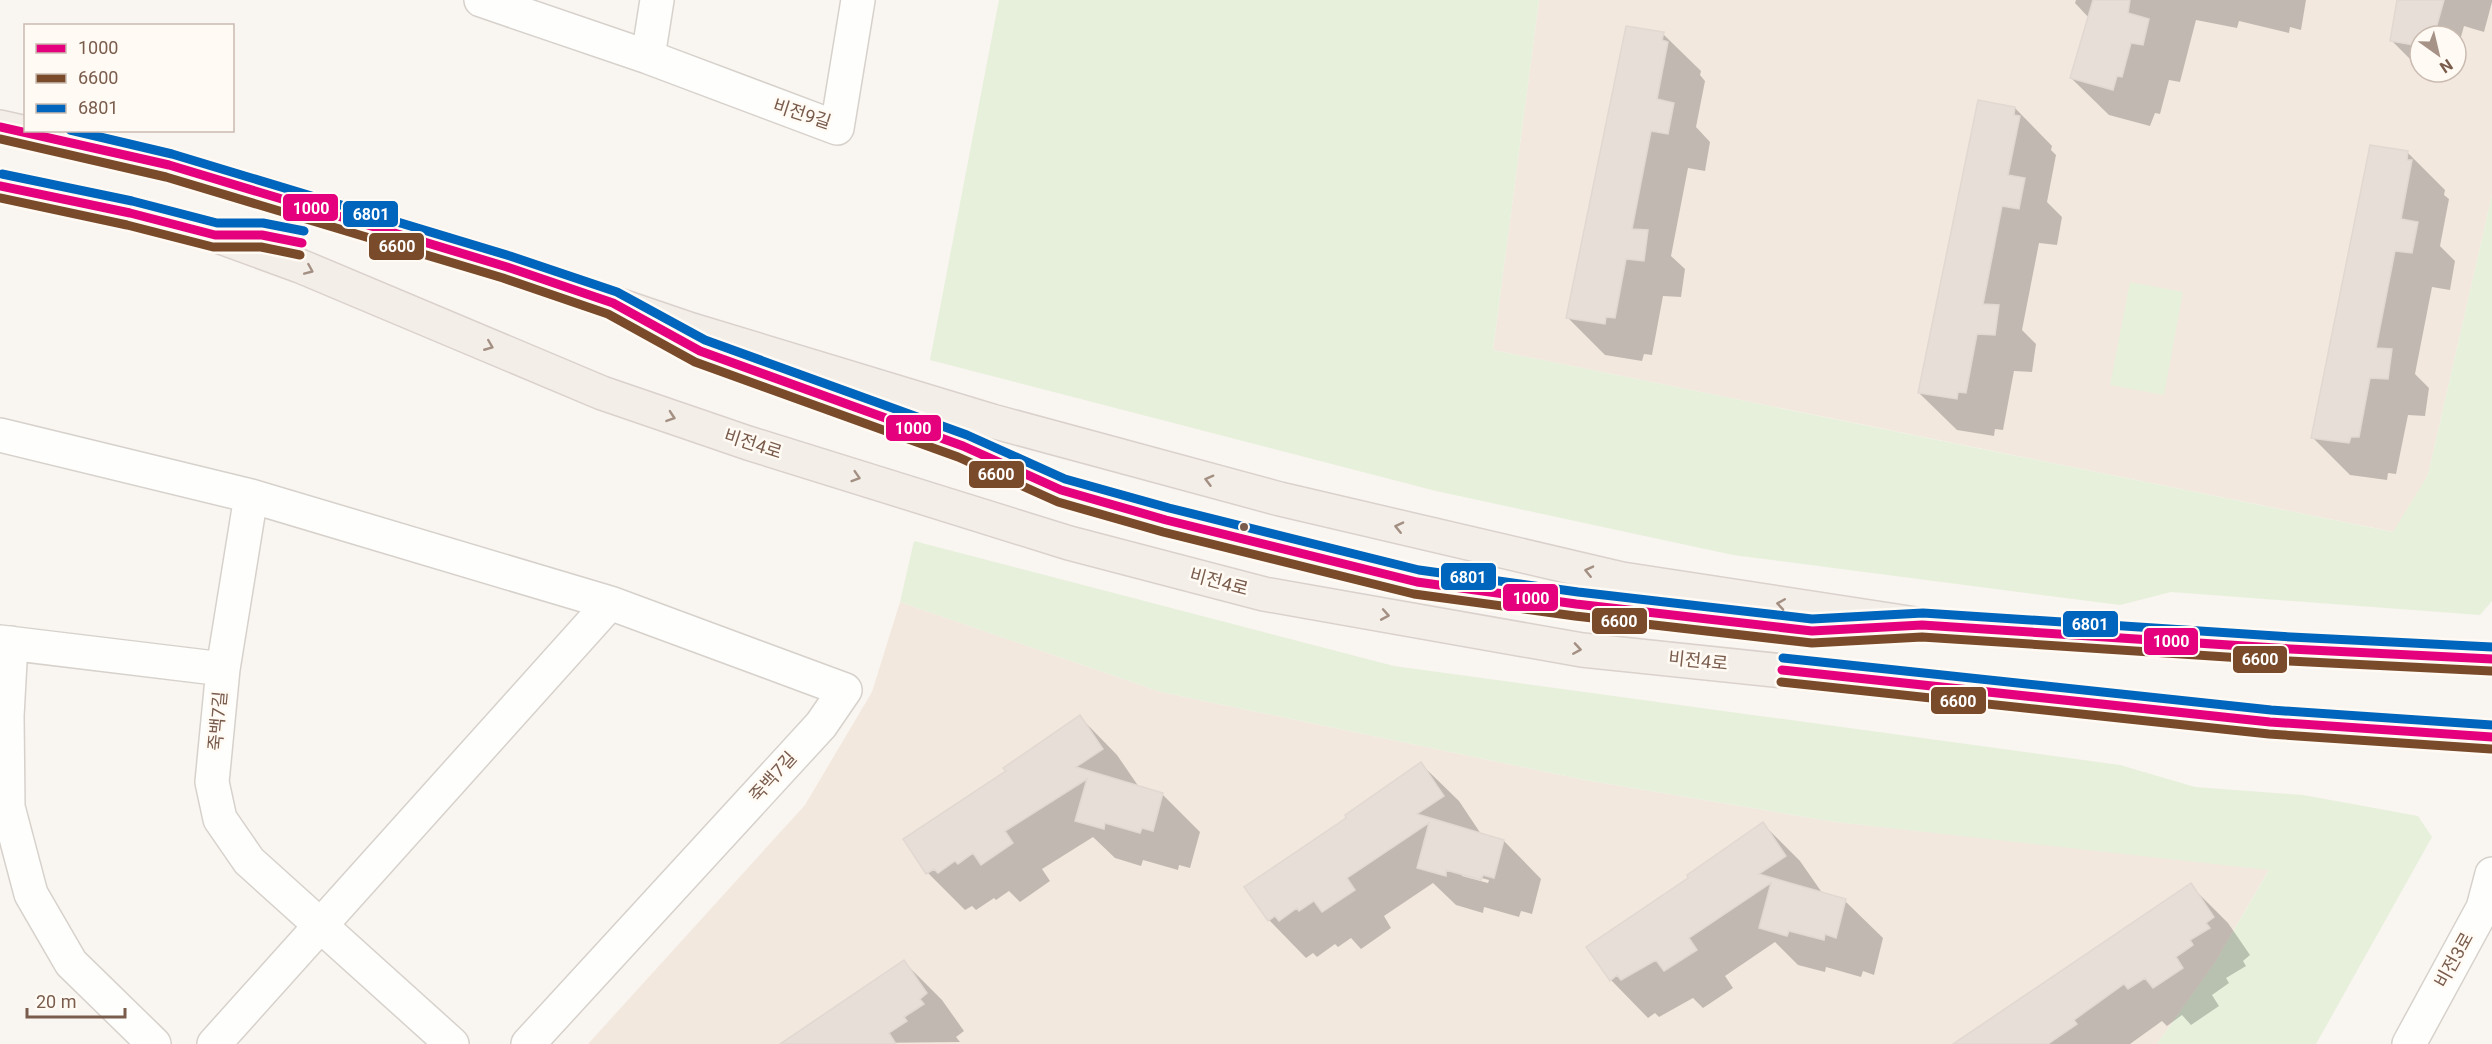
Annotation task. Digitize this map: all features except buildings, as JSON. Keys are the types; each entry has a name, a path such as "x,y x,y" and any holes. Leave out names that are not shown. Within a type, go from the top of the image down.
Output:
{"main road":[{"path":"0,127 169,165 507,267 692,330 992,421 1280,499 1622,579 1922,625 2290,650 2492,659"},
{"name":"비전4로","path":"0,186 33,191 130,213 215,235 300,266 602,393 748,443 1069,543 1263,594 1582,650 2270,722 2492,737"}],"street":[{"name":"비전9길","path":"481,0 648,57 837,128 858,0"},
{"path":"648,57 657,0"},
{"name":"죽백7길","path":"0,435 251,496 610,603 845,690 821,725 528,1044"},
{"path":"223,669 251,496"},
{"path":"214,1044 323,926 610,603"},
{"name":"죽백7길","path":"154,1044 71,963 32,894 8,807 5,643 223,669 212,782 220,819 249,861 452,1044"},
{"name":"비전3로","path":"2409,1044 2483,908 2492,874"}],"shaded area":[{"path":"1539,0 2492,0 2492,195 2428,475 2394,532 1493,350"},
{"path":"900,602 1161,692 1585,780 1835,822 2270,868 2216,961 2157,1044 588,1044 805,805 872,692"}],"green space":[{"path":"999,0 1539,0 1493,350 2393,532 2428,475 2492,195 2492,601 2480,615 2171,592 2120,605 1733,555 1436,491 930,360"},
{"path":"2130,282 2183,292 2164,395 2110,385"},
{"path":"914,541 1394,666 2120,765 2195,787 2303,795 2418,816 2432,837 2316,1044 2157,1044 2216,961 2269,870 1835,822 1585,780 1161,692 900,602"}],"transit line":[{"name":"1000","path":"0,127 169,165 507,267 613,303 700,351 963,446 1061,490 1166,520 1417,582 1576,604 1812,631 1922,625 2290,649 2492,659"},
{"name":"6801","path":"78,132 172,154 510,256 617,292 705,340 967,435 1065,479 1169,508 1419,570 1578,592 1812,619 1923,613 2291,637 2492,647"},
{"name":"6600","path":"0,139 166,177 503,278 608,314 695,362 958,457 1058,502 1163,532 1414,594 1575,616 1812,643 1922,637 2289,661 2491,671"},
{"name":"6801","path":"2,174 132,201 217,223 263,223 304,231"},
{"name":"1000","path":"0,186 130,213 215,235 262,235 302,243"},
{"name":"6600","path":"0,198 127,225 213,247 261,247 300,255"},
{"name":"6801","path":"1783,658 2271,710 2492,725"},
{"name":"1000","path":"1782,670 2270,722 2492,737"},
{"name":"6600","path":"1781,682 2269,734 2491,749"}]}
